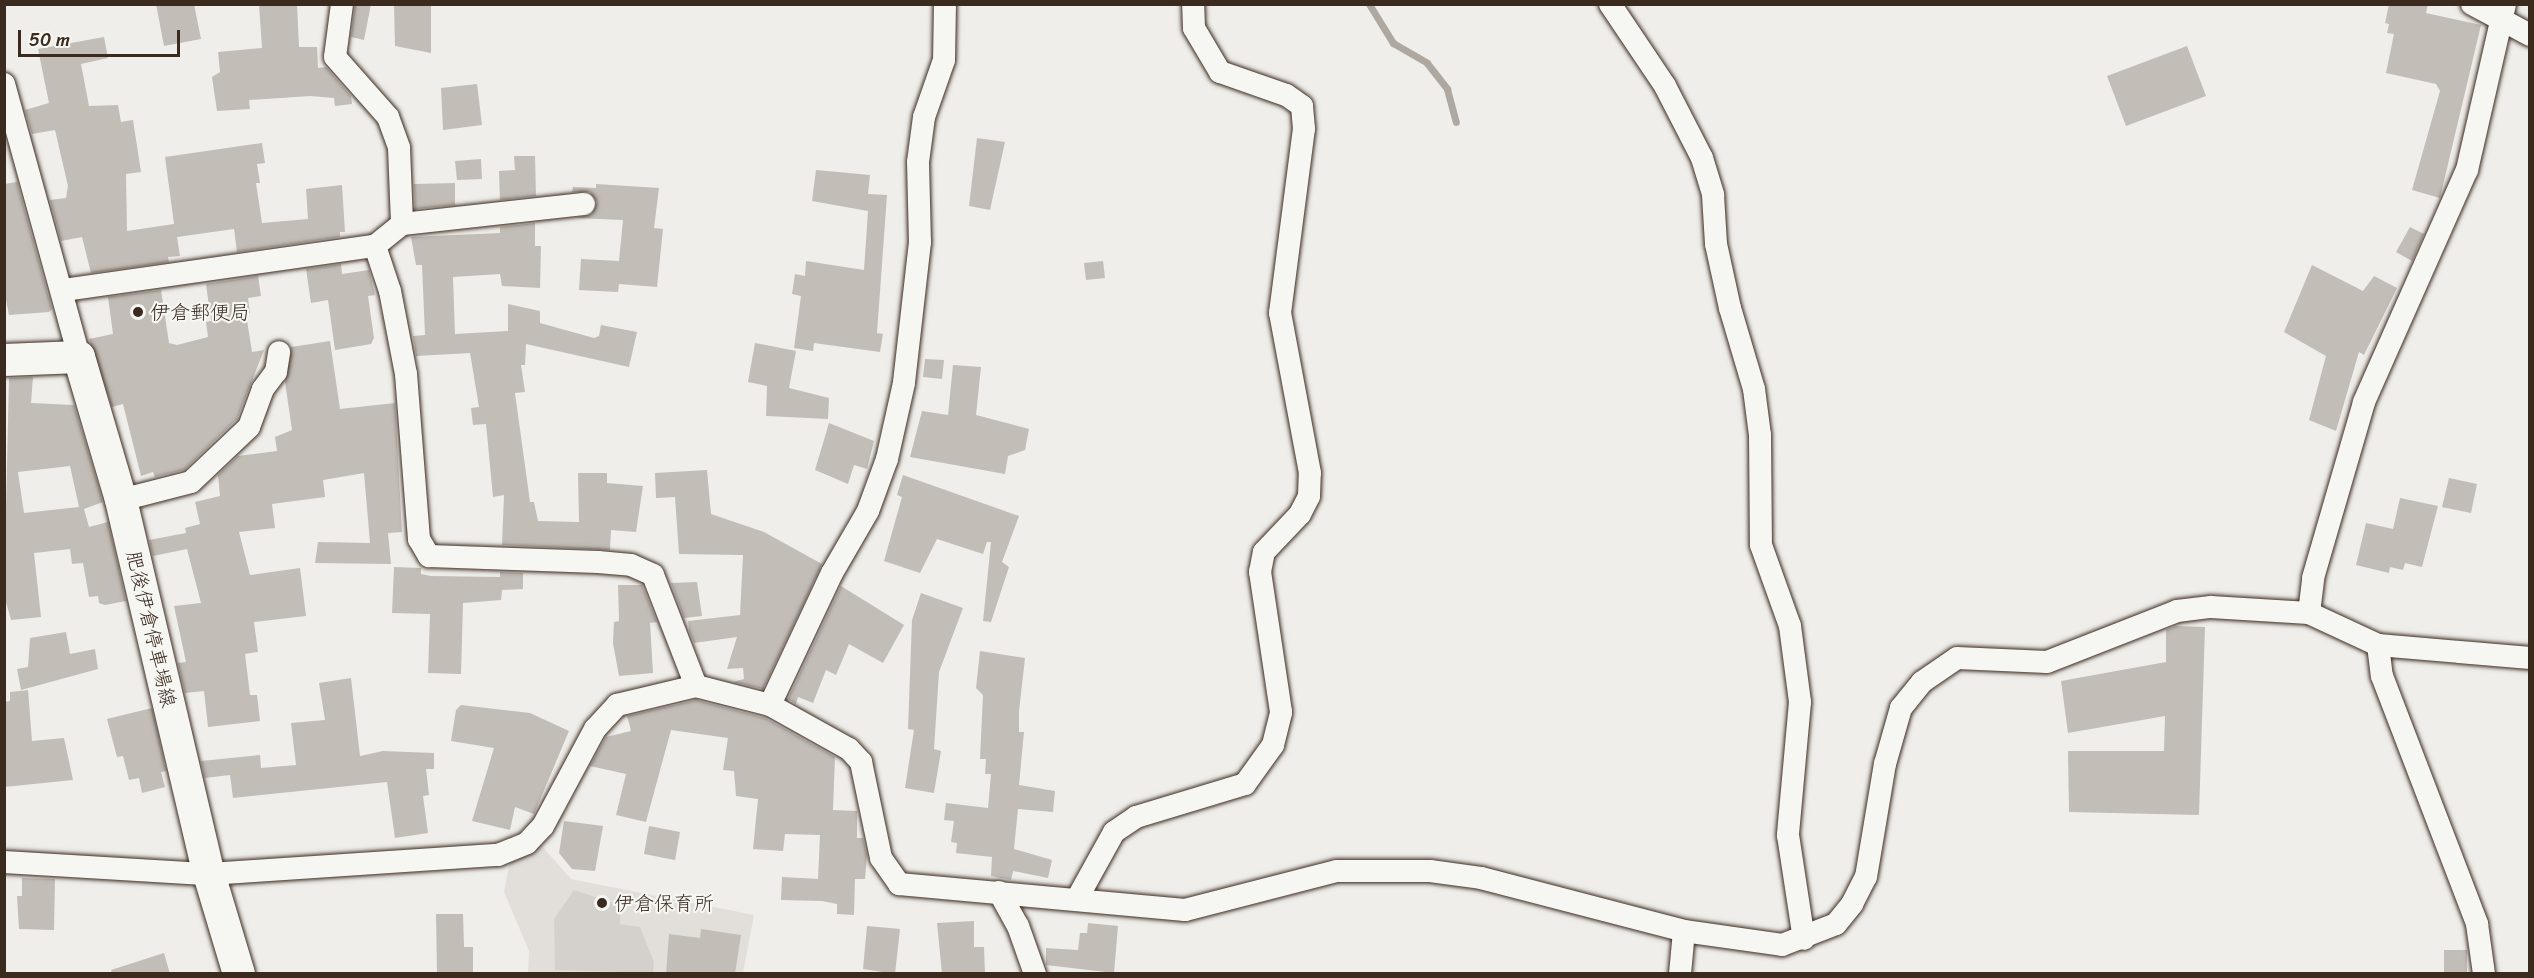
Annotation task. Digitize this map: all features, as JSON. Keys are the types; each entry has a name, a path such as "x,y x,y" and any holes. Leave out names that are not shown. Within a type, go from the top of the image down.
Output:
{"main road":[{"path":"4,360 79,357"},
{"name":"肥後伊倉停車場線","path":"79,357 121,500 209,874 239,974"}],"street":[{"path":"342,4 335,57 388,117 399,148 402,224"},
{"path":"770,705 832,573 868,511 887,459 903,383 920,242 921,140 944,60 945,4"},
{"path":"1078,897 1114,832 1136,817 1245,783 1273,745 1281,712 1260,572 1264,552 1300,514 1309,496 1310,473 1280,313 1304,129 1302,106 1286,95 1220,72 1194,28 1194,4"},
{"path":"1610,4 1665,86 1702,158 1713,195 1716,244 1730,308 1754,388 1760,435 1761,545 1790,626 1800,702 1788,835 1804,939"},
{"path":"2472,4 2503,12 2529,35"},
{"path":"2309,613 2313,578 2364,402 2467,170 2503,12"},
{"path":"4,84 64,290 79,357"},
{"path":"64,290 375,246 402,224 584,204"},
{"path":"375,246 390,291 406,374 419,539 429,556 598,562 631,565 653,574 696,686"},
{"path":"121,500 191,482 249,427 263,389 276,372 279,352"},
{"path":"4,862 209,874 498,855 527,843 543,826 595,729 617,705 696,686 770,705 849,749 861,762 881,858 899,884 1078,897 1185,910 1337,871 1430,871 1481,878 1684,931 1759,944 1804,939 1836,924 1852,904 1866,877 1885,764 1901,708 1922,682 1958,658 2047,662 2177,610 2211,608 2309,613 2378,645 2529,658"},
{"path":"2378,645 2382,676 2477,924 2484,974"},
{"path":"999,892 1018,926 1035,974"},
{"path":"1680,974 1684,931"}],"shaded area":[{"name":"伊倉保育所","path":"540,844 571,879 754,915 743,973 528,973 529,951 504,892 510,861"},
{"path":"574,890 620,905 620,924 640,927 654,962 653,973 555,970 554,919"}],"building":[{"path":"156,4 194,4 201,39 164,46"},
{"path":"259,4 297,4 299,47 317,47 318,68 326,67 351,96 352,104 335,106 334,98 311,96 249,100 250,109 217,111 212,77 220,72 218,52 262,48"},
{"path":"355,4 371,4 364,40 351,37"},
{"path":"394,4 431,4 431,53 395,46"},
{"path":"2389,4 2428,4 2426,13 2481,25 2440,198 2412,190 2440,91 2436,84 2386,73 2394,34 2387,33 2389,24 2385,23"},
{"path":"104,37 108,58 81,64 89,106 118,105 121,122 133,120 141,172 126,174 127,231 174,224 165,157 262,143 265,163 257,164 260,183 256,183 262,223 308,219 306,189 342,185 345,232 340,232 340,237 237,252 234,229 177,237 180,256 168,257 169,262 91,273 82,237 61,241 50,200 66,198 68,186 55,130 32,134 25,110 49,103 38,49"},
{"path":"2187,46 2206,96 2126,126 2107,76"},
{"path":"477,84 482,125 443,130 441,88"},
{"path":"977,138 1005,142 990,210 969,206"},
{"path":"514,156 535,156 536,196 500,200 499,171 515,170"},
{"path":"481,159 482,179 457,180 455,161"},
{"path":"816,170 870,175 868,194 887,195 877,333 883,334 880,352 814,343 813,351 794,348 801,296 792,294 795,274 805,276 806,261 864,270 868,211 812,201"},
{"path":"17,182 52,309 49,312 9,315 4,290 4,184"},
{"path":"455,183 455,205 415,209 414,184"},
{"path":"596,184 659,188 654,228 663,229 657,287 619,284 618,292 579,290 581,259 619,261 623,220 576,218 592,214 597,202 590,192 572,192 573,187 596,188"},
{"path":"535,223 535,246 541,246 540,288 502,286 500,274 453,277 455,334 508,331 508,304 540,311 540,323 594,338 599,336 601,325 637,332 629,367 526,344 525,365 521,365 525,392 515,393 530,502 534,502 538,521 579,522 578,473 607,473 607,483 643,486 636,532 611,530 610,550 502,545 504,495 493,497 486,424 473,425 471,408 479,407 470,353 416,356 413,336 425,335 422,265 416,265 411,237 500,233 500,227"},
{"path":"2410,227 2424,234 2412,261 2396,252"},
{"path":"1103,261 1105,278 1086,280 1084,263"},
{"path":"341,264 342,274 369,270 375,295 368,296 374,338 371,344 335,350 328,300 311,303 306,269"},
{"path":"2312,265 2363,291 2374,276 2397,288 2364,355 2359,352 2336,431 2309,420 2326,356 2284,332"},
{"path":"258,276 261,296 248,298 250,313 246,314 252,352 264,350 237,419 184,470 155,477 153,472 141,476 123,404 112,407 89,339 113,334 108,297 161,290 169,343 177,345 208,337 206,322 211,321 206,284"},
{"path":"330,341 340,409 395,403 402,532 388,533 391,564 315,563 318,542 370,543 364,473 323,480 325,497 272,504 275,528 239,532 250,575 300,568 306,616 254,622 258,652 245,654 250,695 257,695 260,721 208,727 204,691 185,693 178,663 186,662 174,606 201,603 187,549 153,556 149,540 186,533 185,528 200,524 195,502 220,496 218,475 238,456 277,451 275,437 292,430 285,382 291,347"},
{"path":"755,343 796,351 789,388 829,398 828,419 766,416 767,386 748,382"},
{"path":"925,359 944,360 942,379 923,377"},
{"path":"953,365 981,367 976,415 1029,429 1025,450 1008,456 1005,474 910,457 922,411 948,415"},
{"path":"33,377 31,403 74,405 103,502 84,509 89,527 108,522 126,601 105,605 99,603 98,596 89,597 83,563 72,564 70,549 34,553 41,617 11,620 4,595 9,378","holes":["70,466 79,507 24,513 18,472"]},
{"path":"829,423 874,441 867,469 854,465 848,484 815,470"},
{"path":"707,470 711,514 764,532 822,564 763,689 733,682 744,679 743,668 727,669 737,637 694,643 689,630 688,621 740,615 743,555 679,554 675,497 656,498 655,473"},
{"path":"903,475 1019,516 1002,562 1009,567 991,622 983,621 991,542 987,542 983,554 937,539 920,573 884,561 902,497 897,495"},
{"path":"2449,478 2477,484 2471,513 2442,507"},
{"path":"2400,498 2438,506 2422,567 2405,563 2403,570 2390,567 2389,573 2356,565 2366,523 2393,529"},
{"path":"394,567 421,568 421,574 431,576 500,577 500,572 523,573 523,589 502,590 501,600 463,603 461,674 428,673 430,614 392,613"},
{"path":"697,582 702,616 684,618 671,583"},
{"path":"618,585 642,585 657,622 650,623 653,673 619,676 613,643 614,622 619,621"},
{"path":"841,586 904,625 883,663 849,644 836,675 826,670 813,703 798,697 796,704 788,699"},
{"path":"921,593 963,608 939,672 934,749 941,751 934,793 905,788 914,730 908,729 912,620"},
{"path":"2176,626 2205,627 2199,815 2069,812 2068,751 2164,751 2165,716 2068,733 2061,681 2166,662 2166,630"},
{"path":"66,632 70,654 95,649 98,669 21,690 17,669 28,667 30,638"},
{"path":"980,651 1025,658 1019,711 1019,732 1024,732 1019,785 1055,791 1053,812 1018,809 1014,849 1052,860 1048,878 1013,871 1011,880 991,876 992,857 956,853 957,843 951,842 954,821 944,820 946,803 988,808 991,774 985,774 986,759 980,759 983,695 976,688"},
{"path":"351,678 360,756 383,751 434,753 434,769 426,769 429,795 423,796 428,833 395,838 387,782 233,798 230,775 205,778 201,761 260,755 261,768 296,765 291,723 325,720 319,683"},
{"path":"28,690 32,741 64,738 73,780 4,787 4,702 10,701 10,692"},
{"path":"696,700 765,718 835,757 833,810 857,811 857,838 863,838 867,855 865,879 855,879 854,915 837,914 837,904 822,901 781,900 782,877 818,879 820,835 785,834 783,851 753,849 758,799 736,796 734,771 723,770 728,738 671,730 646,822 616,815 626,774 590,766 606,737 631,731 627,716"},
{"path":"461,705 530,713 569,731 534,814 515,807 510,830 472,821 494,748 451,741 456,710"},
{"path":"152,708 166,771 161,772 165,787 142,793 139,778 129,780 123,756 117,757 107,719"},
{"path":"564,821 603,826 595,871 572,869 559,853"},
{"path":"649,826 680,832 675,860 644,854"},
{"path":"22,878 55,879 54,930 19,929 17,896 22,896"},
{"path":"436,914 463,914 464,947 473,947 473,974 437,974"},
{"path":"974,921 974,947 984,947 985,974 942,974 937,923"},
{"path":"1088,923 1118,926 1114,973 1046,965 1046,948 1078,950 1080,933 1087,933"},
{"path":"867,926 900,929 895,974 863,969"},
{"path":"701,929 741,935 735,974 666,974 669,934 700,938"},
{"path":"2444,950 2467,950 2467,974 2444,974"},
{"path":"164,953 170,974 112,974 111,970"}],"waterway":[{"path":"1369,4 1393,43 1427,63 1447,89 1456,122"}],"place":[{"name":"伊倉郵便局","path":"138,312"},
{"name":"伊倉保育所","path":"602,903"}]}
